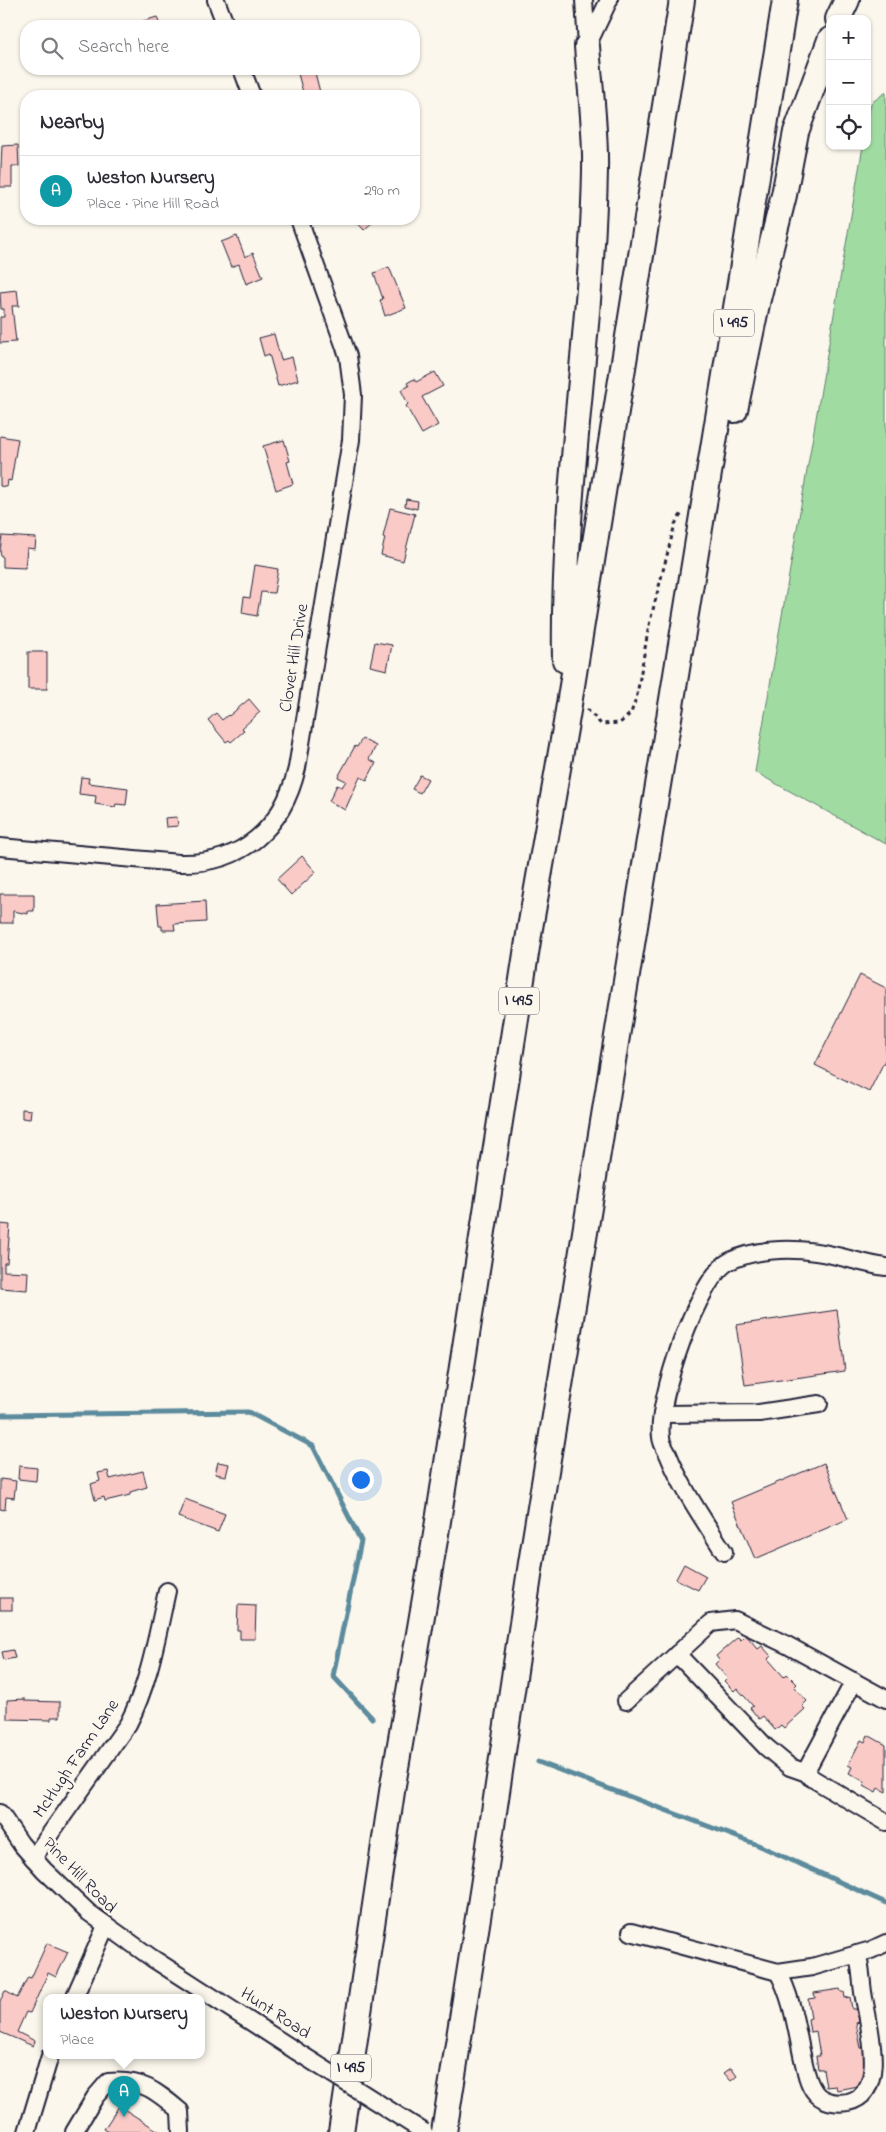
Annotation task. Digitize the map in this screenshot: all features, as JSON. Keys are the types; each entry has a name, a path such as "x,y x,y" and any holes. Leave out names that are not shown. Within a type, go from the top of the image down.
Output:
{"highway":[{"name":"I 495","path":"340,2132 393,1785 436,1534 530,928 566,723 682,0"},
{"name":"I 495","path":"444,2132 531,1563 785,0"},
{"path":"840,15 847,0"},
{"path":"566,723 564,598 570,484 588,308 595,168 587,46"},
{"path":"681,646 707,539 758,299 784,195 796,132 826,51"}],"street":[{"path":"216,0 224,20"},
{"path":"584,0 587,46"},
{"path":"587,46 609,0"},
{"path":"244,75 250,90"},
{"name":"Clover Hill Drive","path":"0,846 179,863 208,862 234,854 250,844 270,826 285,804 297,768 351,440 353,410 353,381 347,350 301,225"},
{"path":"724,1552 678,1478 661,1437 662,1414 677,1355 689,1323 708,1284 728,1262 753,1254 788,1250 816,1252 867,1265 886,1267"},
{"path":"662,1414 759,1413 819,1404"},
{"name":"McHugh Farm Lane","path":"33,1858 128,1724 137,1707 152,1658 167,1592"},
{"path":"626,1701 711,1622 735,1620 787,1644 886,1699"},
{"path":"677,1654 766,1747 790,1768 806,1773 886,1822"},
{"path":"806,1773 854,1681"},
{"name":"Pine Hill Road","path":"0,1813 33,1858 59,1885 106,1926 76,1994"},
{"name":"Hunt Road","path":"106,1926 296,2051 424,2132"},
{"path":"631,1932 778,1972 812,1967 857,1954 886,1943"},
{"path":"778,1972 791,2005 806,2074 814,2092 826,2101 839,2103 856,2101 873,2093 880,2081 882,2066 864,1997 861,1966 857,1954"},
{"path":"27,2132 49,2059"},
{"path":"74,2132 95,2097 108,2082 127,2080 153,2089 180,2111 181,2132"}],"path":[{"path":"585,707 601,724 620,723 631,713 637,695 649,625 675,524 685,508"}],"green space":[{"path":"886,92 886,844 755,772 862,150 871,150 871,103"}],"building":[{"path":"157,17 158,20 147,20"},
{"path":"298,75 316,75 319,90 302,90"},
{"path":"18,145 19,166 12,166 12,187 0,187 2,146"},
{"path":"359,225 369,225 364,230"},
{"path":"237,236 245,257 253,253 263,277 246,284 239,264 231,267 221,242"},
{"path":"389,267 406,308 385,316 380,300 383,299 374,273"},
{"path":"17,290 19,306 12,306 16,342 0,343 0,317 4,317 4,309 1,309 0,292"},
{"path":"274,334 281,360 292,357 298,380 278,386 269,354 264,356 259,338"},
{"path":"435,372 443,386 422,397 438,425 422,434 406,406 408,404 401,390 409,386 407,383 414,379 416,382"},
{"path":"0,436 18,439 11,481 8,480 7,487 0,486"},
{"path":"284,440 290,461 287,462 293,484 276,490 263,446"},
{"path":"406,499 418,501 417,509 405,506"},
{"path":"390,508 415,514 403,561 381,555"},
{"path":"2,536 36,538 35,549 27,548 25,568 3,567 3,557 0,551"},
{"path":"255,565 278,569 274,593 261,592 257,616 242,613 244,597 250,598"},
{"path":"375,642 392,645 387,670 370,666"},
{"path":"28,652 47,652 47,689 28,689"},
{"path":"249,699 260,712 242,728 244,731 231,742 229,740 226,742 208,720 216,713 222,720"},
{"path":"362,739 376,746 369,759 376,763 367,780 360,777 345,810 329,801 337,785 342,787 346,781 338,777 355,746 357,747"},
{"path":"420,775 428,779 420,793 412,789"},
{"path":"81,777 89,778 88,783 128,788 126,805 116,804 115,807 95,804 96,796 79,794"},
{"path":"177,817 178,826 166,827 165,818"},
{"path":"302,856 316,872 291,895 277,879"},
{"path":"0,894 34,894 34,911 28,911 28,914 13,911 13,923 0,923"},
{"path":"205,901 206,922 174,924 175,930 162,930 162,926 159,926 157,904"},
{"path":"860,975 886,988 886,1058 869,1092 815,1065"},
{"path":"22,1109 31,1110 30,1119 22,1118"},
{"path":"0,1224 10,1225 7,1263 4,1263 4,1271 28,1272 27,1290 0,1288"},
{"path":"837,1310 845,1371 745,1385 736,1325"},
{"path":"218,1462 229,1464 226,1476 215,1474"},
{"path":"824,1463 848,1519 755,1559 731,1502"},
{"path":"19,1466 37,1468 36,1481 18,1479"},
{"path":"108,1471 110,1479 143,1471 147,1487 130,1492 130,1495 105,1501 104,1497 95,1500 91,1484 100,1481 98,1473"},
{"path":"0,1479 16,1481 14,1498 6,1497 5,1510 0,1509"},
{"path":"185,1499 225,1514 218,1532 178,1517"},
{"path":"684,1564 706,1576 698,1590 676,1579"},
{"path":"0,1598 12,1598 12,1610 0,1610"},
{"path":"238,1605 256,1606 255,1639 240,1639 240,1630 237,1630"},
{"path":"746,1635 758,1649 762,1646 771,1656 768,1659 784,1677 787,1674 797,1684 794,1687 807,1701 802,1706 805,1709 784,1728 781,1725 775,1730 763,1716 759,1719 750,1708 753,1706 737,1688 734,1691 724,1681 727,1678 715,1664 719,1660 716,1656 738,1637 741,1640"},
{"path":"13,1650 15,1658 4,1660 2,1652"},
{"path":"25,1699 25,1701 60,1702 60,1717 51,1717 51,1720 7,1719 7,1700"},
{"path":"868,1735 886,1745 886,1792 878,1788 876,1792 864,1785 865,1782 849,1773 852,1767 848,1765 861,1740 865,1742"},
{"path":"47,1943 68,1952 56,1977 48,1973 30,2013 26,2012 17,2032 35,2041 33,2046 0,2032 0,2001 5,1991 17,1998 28,1977 31,1978"},
{"path":"840,1989 841,1992 844,1992 845,1998 850,1997 852,2009 857,2009 859,2022 856,2023 861,2048 866,2047 868,2058 864,2059 868,2079 861,2080 862,2085 837,2090 836,2086 826,2087 823,2069 818,2069 816,2056 820,2056 816,2031 810,2032 808,2019 811,2018 808,1999 815,1998 814,1993"},
{"path":"731,2068 737,2076 731,2081 724,2073"},
{"path":"119,2106 160,2132 109,2132 104,2129"}],"waterway":[{"path":"0,1415 248,1412 313,1446 361,1541 333,1676 372,1718"},
{"path":"538,1762 758,1845 886,1903"}],"place":[{"name":"Weston Nursery","path":"124,2117"}]}
